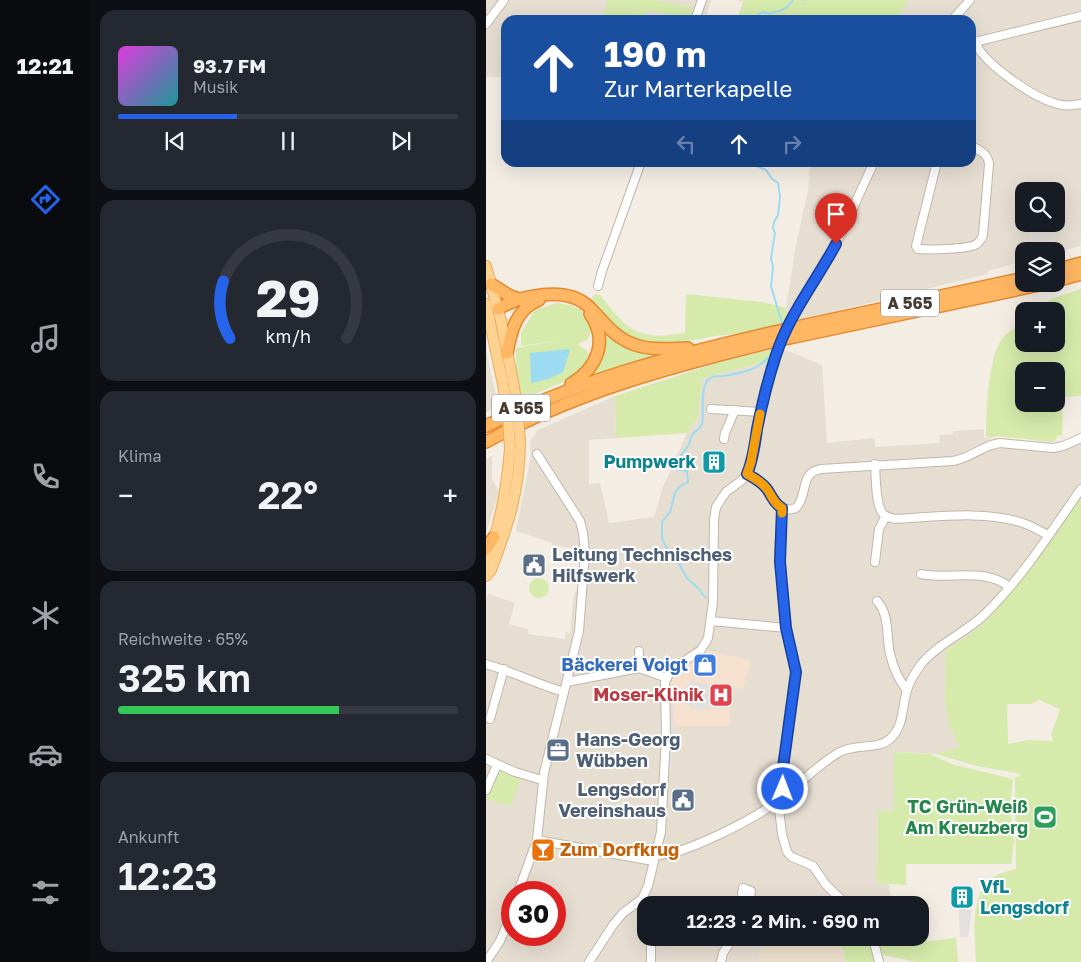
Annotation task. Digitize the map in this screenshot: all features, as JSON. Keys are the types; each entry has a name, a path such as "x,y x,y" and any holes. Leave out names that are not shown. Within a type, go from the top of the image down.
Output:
{"highway":[{"path":"1065,267 1081,262"},
{"path":"1065,278 1081,274"},
{"name":"A 565","path":"486,442 551,410 615,385 775,340 795,332 1015,280"},
{"path":"491,284 510,296 525,302"},
{"name":"A 565","path":"795,332 1015,290"},
{"path":"498,310 515,310 525,302 549,298 566,298 578,301 616,334 637,346 656,350 712,347"},
{"path":"507,353 513,328 525,302"},
{"path":"557,393 581,378 590,369 598,353 600,338 593,314"},
{"name":"A 565","path":"486,426 557,393 637,366 712,347 775,340"},
{"path":"486,549 494,537"}],"main road":[{"path":"486,266 498,310 514,387 520,444 519,467 509,520 492,570 486,576"},
{"path":"486,303 498,310"},
{"path":"486,303 503,384 510,448 506,490 486,563"},
{"path":"490,318 498,310"}],"street":[{"path":"486,24 504,0"},
{"path":"697,15 702,0"},
{"path":"956,15 970,0"},
{"path":"976,41 1081,16"},
{"path":"976,47 992,63 1027,90 1053,103 1064,105 1081,104"},
{"path":"936,167 916,246 918,249 932,249 975,245 982,236 988,164 988,159 984,153 976,149"},
{"path":"598,286 640,167"},
{"path":"644,896 661,832 666,736 666,678 674,667 701,650 708,638 711,621 716,507 720,498 747,474 775,340 823,267 842,232 872,167"},
{"path":"712,409 761,412"},
{"path":"724,439 735,410"},
{"path":"747,474 767,489 778,506 788,509 798,505 802,500 807,478 815,470 875,464 953,461 965,459 992,444 1000,442 1053,448 1081,438"},
{"path":"522,881 537,840 542,780 578,631 582,601 585,543 582,527 577,516 537,454"},
{"path":"875,464 879,506 882,514 886,516 895,519 951,516 990,517 1024,523 1048,535"},
{"path":"537,840 654,858 675,853 722,833 778,801 841,751 859,746 874,746 889,740 900,724 907,690 921,665 932,653 980,619 1036,553 1081,489"},
{"path":"782,508 779,554 786,628 796,672 781,782 786,794"},
{"path":"875,562 879,529 886,516"},
{"path":"921,574 932,576 984,576 1000,580 1009,587"},
{"path":"877,600 886,623 890,654 901,684 907,690"},
{"path":"711,621 786,628"},
{"path":"639,651 639,668"},
{"path":"486,664 564,692"},
{"path":"567,682 639,668 666,678"},
{"path":"490,719 504,669"},
{"path":"486,759 497,765 542,780"},
{"path":"486,790 497,765"},
{"path":"778,801 782,834 787,852 792,857 813,866 826,886 837,896"},
{"path":"589,962 619,917 637,904"},
{"path":"486,962 501,938"},
{"path":"651,946 651,962"},
{"path":"720,962 729,946"},
{"path":"875,946 879,961"}],"shaded area":[{"path":"486,0 711,0 706,15 501,15 501,77 486,77"},
{"path":"736,0 1081,0 1081,246 1065,250 1065,242 1015,242 1015,263 988,271 988,274 840,310 835,314 787,324 786,308 795,250 808,190 810,167 976,167 976,15 739,15 743,2"},
{"path":"1030,232 1053,232 1054,242 1029,242"},
{"path":"486,349 498,406 486,412"},
{"path":"773,349 786,350 822,365 827,443 874,438 876,447 939,443 940,435 953,434 953,431 984,429 984,438 1052,443 1061,442 1081,434 1081,496 1025,574 990,617 965,638 946,650 945,703 949,723 959,747 936,754 894,752 894,811 878,810 877,883 889,884 890,895 894,896 637,896 637,946 762,946 757,962 486,962 486,599 488,594 515,603 509,624 528,629 528,634 565,639 566,632 570,633 574,593 579,590 581,557 577,556 578,550 552,545 552,543 516,531 531,456 530,441 538,430 615,396 616,438 589,440 589,484 600,483 609,523 654,517 663,487 687,433 698,418 702,378 769,361","holes":["751,660 731,687 729,726 667,726"]},
{"path":"492,456 492,479 499,492 486,533 486,459"},
{"path":"706,650 751,660 743,689 731,687 729,726 667,726 667,681 676,668"},
{"path":"691,681 711,685 709,710 691,709 689,705 685,705 686,686"},
{"path":"669,705 674,705 674,722 672,766 668,770"},
{"path":"959,909 972,910 968,937 960,937"},
{"path":"762,946 840,946 845,955 845,962 757,962"}],"green space":[{"path":"607,0 655,0 694,8 691,15 669,15 606,2"},
{"path":"744,0 908,0 900,15 739,15"},
{"path":"607,3 647,11 647,15 604,15"},
{"path":"1081,289 1081,396 1065,397 1065,362 1015,362 1015,412 1063,412 1062,436 1057,435 1056,440 1052,442 999,436 989,438 986,436 987,400 991,372 997,348 1004,336 1015,327 1015,352 1065,352 1065,302 1047,302"},
{"path":"595,294 600,295 627,326 650,335 663,336 685,333 686,294 762,302 786,308 787,324 756,332 715,336 669,345 657,345 633,339 615,328 589,301"},
{"path":"557,303 583,310 582,312 589,320 592,331 587,340 577,344 587,351 591,358 578,374 522,399 516,368 516,348 565,339 521,346 521,333 535,310"},
{"path":"598,324 608,330 665,353 581,380 589,373"},
{"path":"773,349 769,361 702,378 698,418 687,433 616,438 615,396 714,364"},
{"path":"1081,496 1081,962 976,962 975,914 981,892 988,882 997,875 1016,869 1015,777 1022,776 936,754 959,747 949,723 945,703 946,650 965,638 990,617 1025,574","holes":["1039,700 1060,709 1051,735 1054,741 1029,740 1008,744 1007,704 1031,704"]},
{"path":"539,578 546,581 549,588 546,595 539,598 532,595 529,588 532,581"},
{"path":"894,752 929,754 955,765 1013,779 1010,807 1014,842 1011,864 906,864 906,885 877,883 878,810 894,811"},
{"path":"499,771 521,777 511,806 486,799"},
{"path":"956,938 958,962 917,962 883,955 879,946 929,946 929,941"},
{"path":"841,946 872,946 876,962 845,962"}],"water":[{"path":"570,349 563,372 548,379 531,383 530,353"}],"waterway":[{"path":"759,15 762,12 771,13 784,9 793,0"},
{"path":"759,167 766,170 772,179 778,183 780,197 778,215 773,228 775,233 771,258 773,267 771,286 782,323"},
{"path":"706,598 687,578 662,538 662,522 670,512 675,493 679,487 688,482 687,471 676,469 676,465 688,446 692,435 702,424 703,391 708,380 712,377 747,371 758,366 768,358"}],"slow traffic":[{"path":"760,414 747,474 767,489 774,501 782,508 782,513"}],"place":[{"name":"Pumpwerk","path":"714,462"},
{"name":"Leitung Technisches Hilfswerk","path":"534,565"},
{"name":"Bäckerei Voigt","path":"705,665"},
{"name":"Moser-Klinik","path":"721,695"},
{"name":"Hans-Georg Wübben","path":"558,750"},
{"name":"Lengsdorf Vereinshaus","path":"683,800"},
{"name":"TC Grün-Weiß Am Kreuzberg","path":"1045,817"},
{"name":"Zum Dorfkrug","path":"543,850"},
{"name":"VfL Lengsdorf","path":"962,897"}],"route":[{"path":"783,789 781,782 796,672 786,628 780,562 779,547 782,508 778,506 760,482 747,474 765,389 778,347 795,312 836,244"}]}
